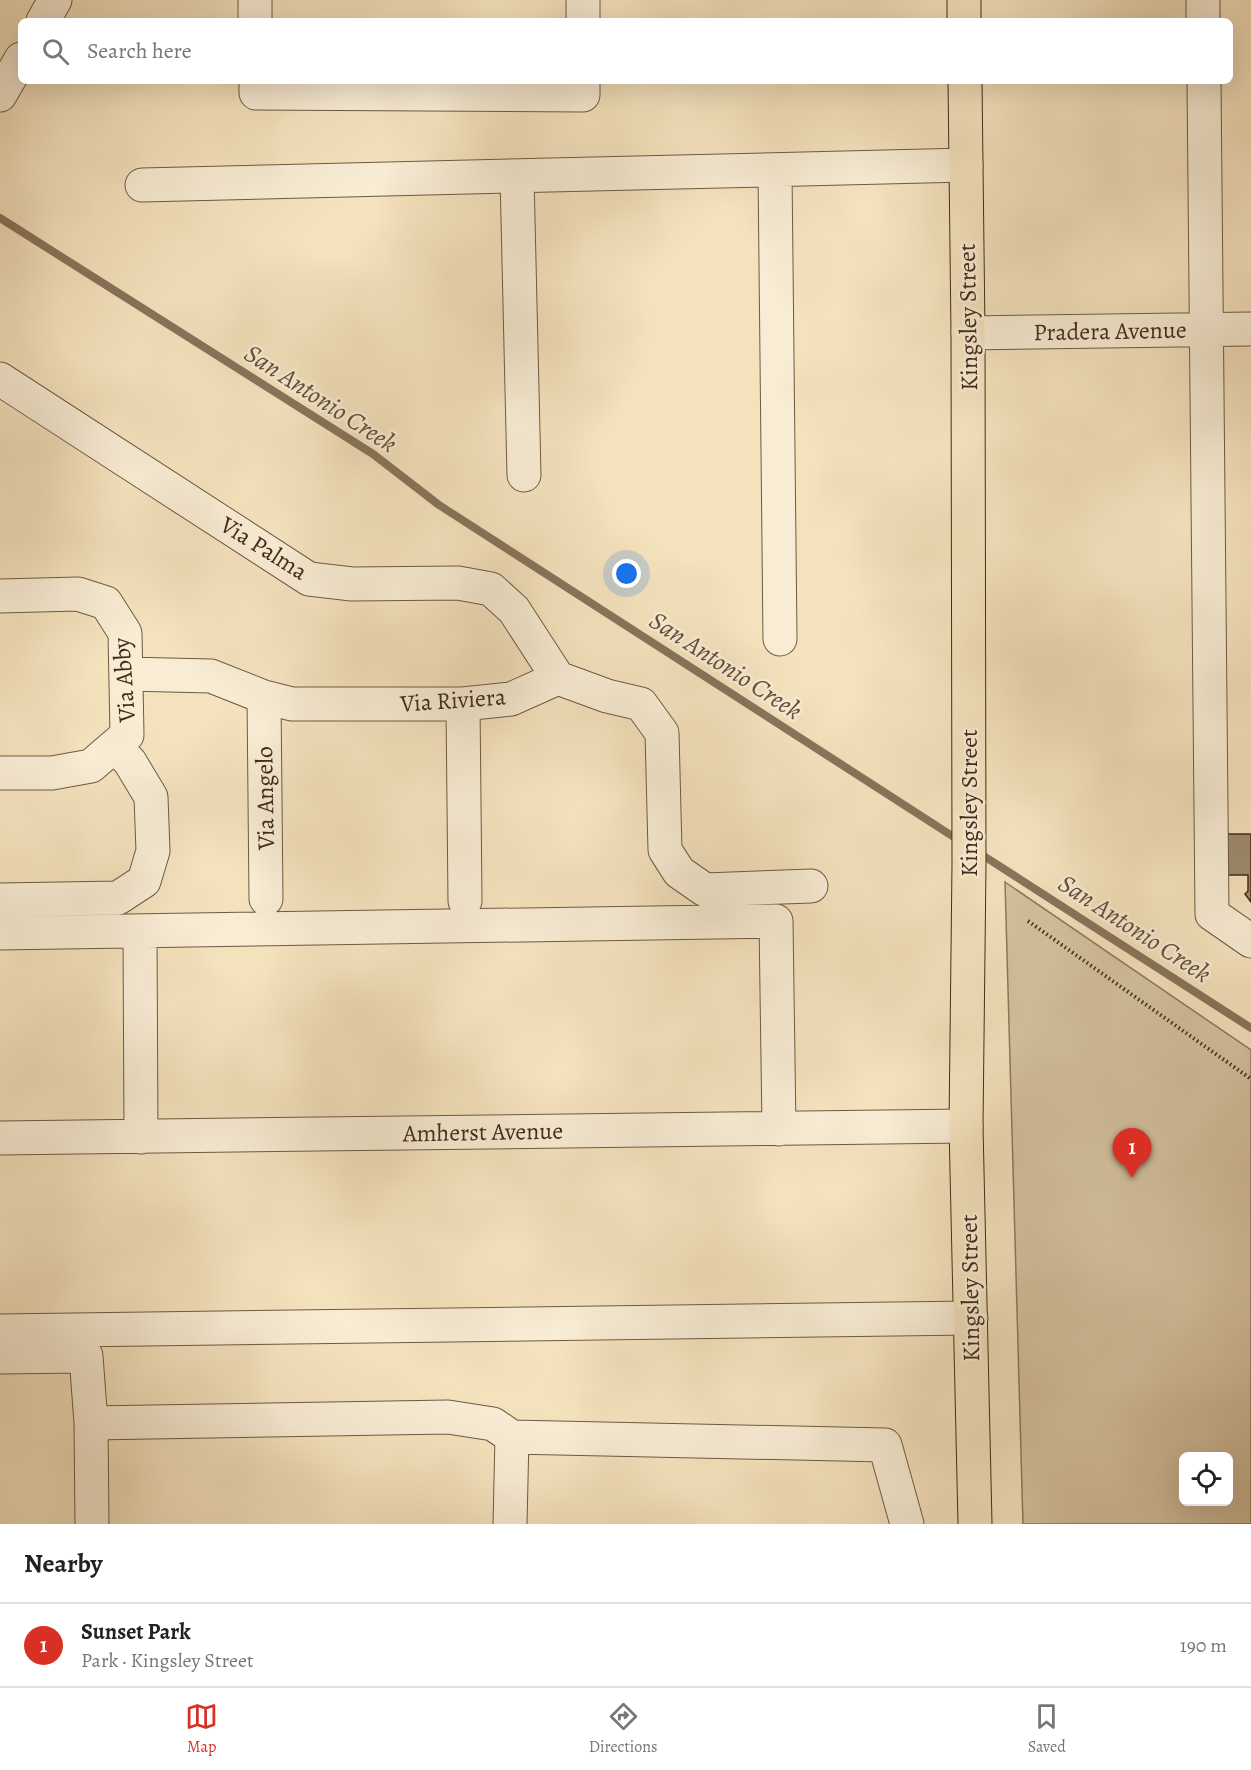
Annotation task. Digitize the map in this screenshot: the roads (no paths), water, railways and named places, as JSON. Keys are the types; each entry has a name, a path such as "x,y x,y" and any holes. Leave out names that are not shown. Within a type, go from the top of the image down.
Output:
{"main road":[{"path":"964,0 964,18"},
{"name":"Kingsley Street","path":"965,84 969,814 966,1126 975,1524"}],"street":[{"path":"45,18 55,0"},
{"path":"255,0 255,18"},
{"path":"583,0 583,18"},
{"path":"1203,0 1203,18"},
{"path":"0,95 18,63"},
{"path":"256,84 256,93 583,95 583,84"},
{"path":"1204,84 1212,914 1251,941"},
{"path":"142,185 966,165"},
{"path":"775,170 780,639"},
{"path":"517,176 524,475"},
{"name":"Pradera Avenue","path":"968,333 1251,329"},
{"name":"Via Palma","path":"0,379 309,579 352,584 458,583 491,589 514,610 558,678"},
{"name":"Via Abby","path":"0,596 78,594 106,603 125,633 127,735 115,746 130,762 151,797 153,851 144,881 118,898 0,900"},
{"name":"Via Riviera","path":"126,674 211,676 264,697 292,704 464,704 512,699 558,678"},
{"path":"558,678 607,696 641,704 662,733 665,850 680,872 705,890 811,886"},
{"name":"Via Angelo","path":"264,697 266,899"},
{"path":"464,704 465,901"},
{"path":"0,772 52,773 91,766 115,746"},
{"path":"0,933 776,921 779,1128"},
{"path":"140,932 141,1137"},
{"name":"Amherst Avenue","path":"0,1138 966,1126"},
{"path":"0,1331 970,1318"},
{"path":"0,1358 86,1356 91,1423 92,1524"},
{"path":"91,1423 448,1417 494,1424 512,1437 885,1445 907,1524"},
{"path":"510,1524 512,1437"}],"waterway":[{"name":"San Antonio Creek","path":"0,218 373,454 439,505 960,841"},
{"name":"San Antonio Creek","path":"976,851 1251,1028"}],"place":[{"name":"Sunset Park","path":"1132,1178"}]}
